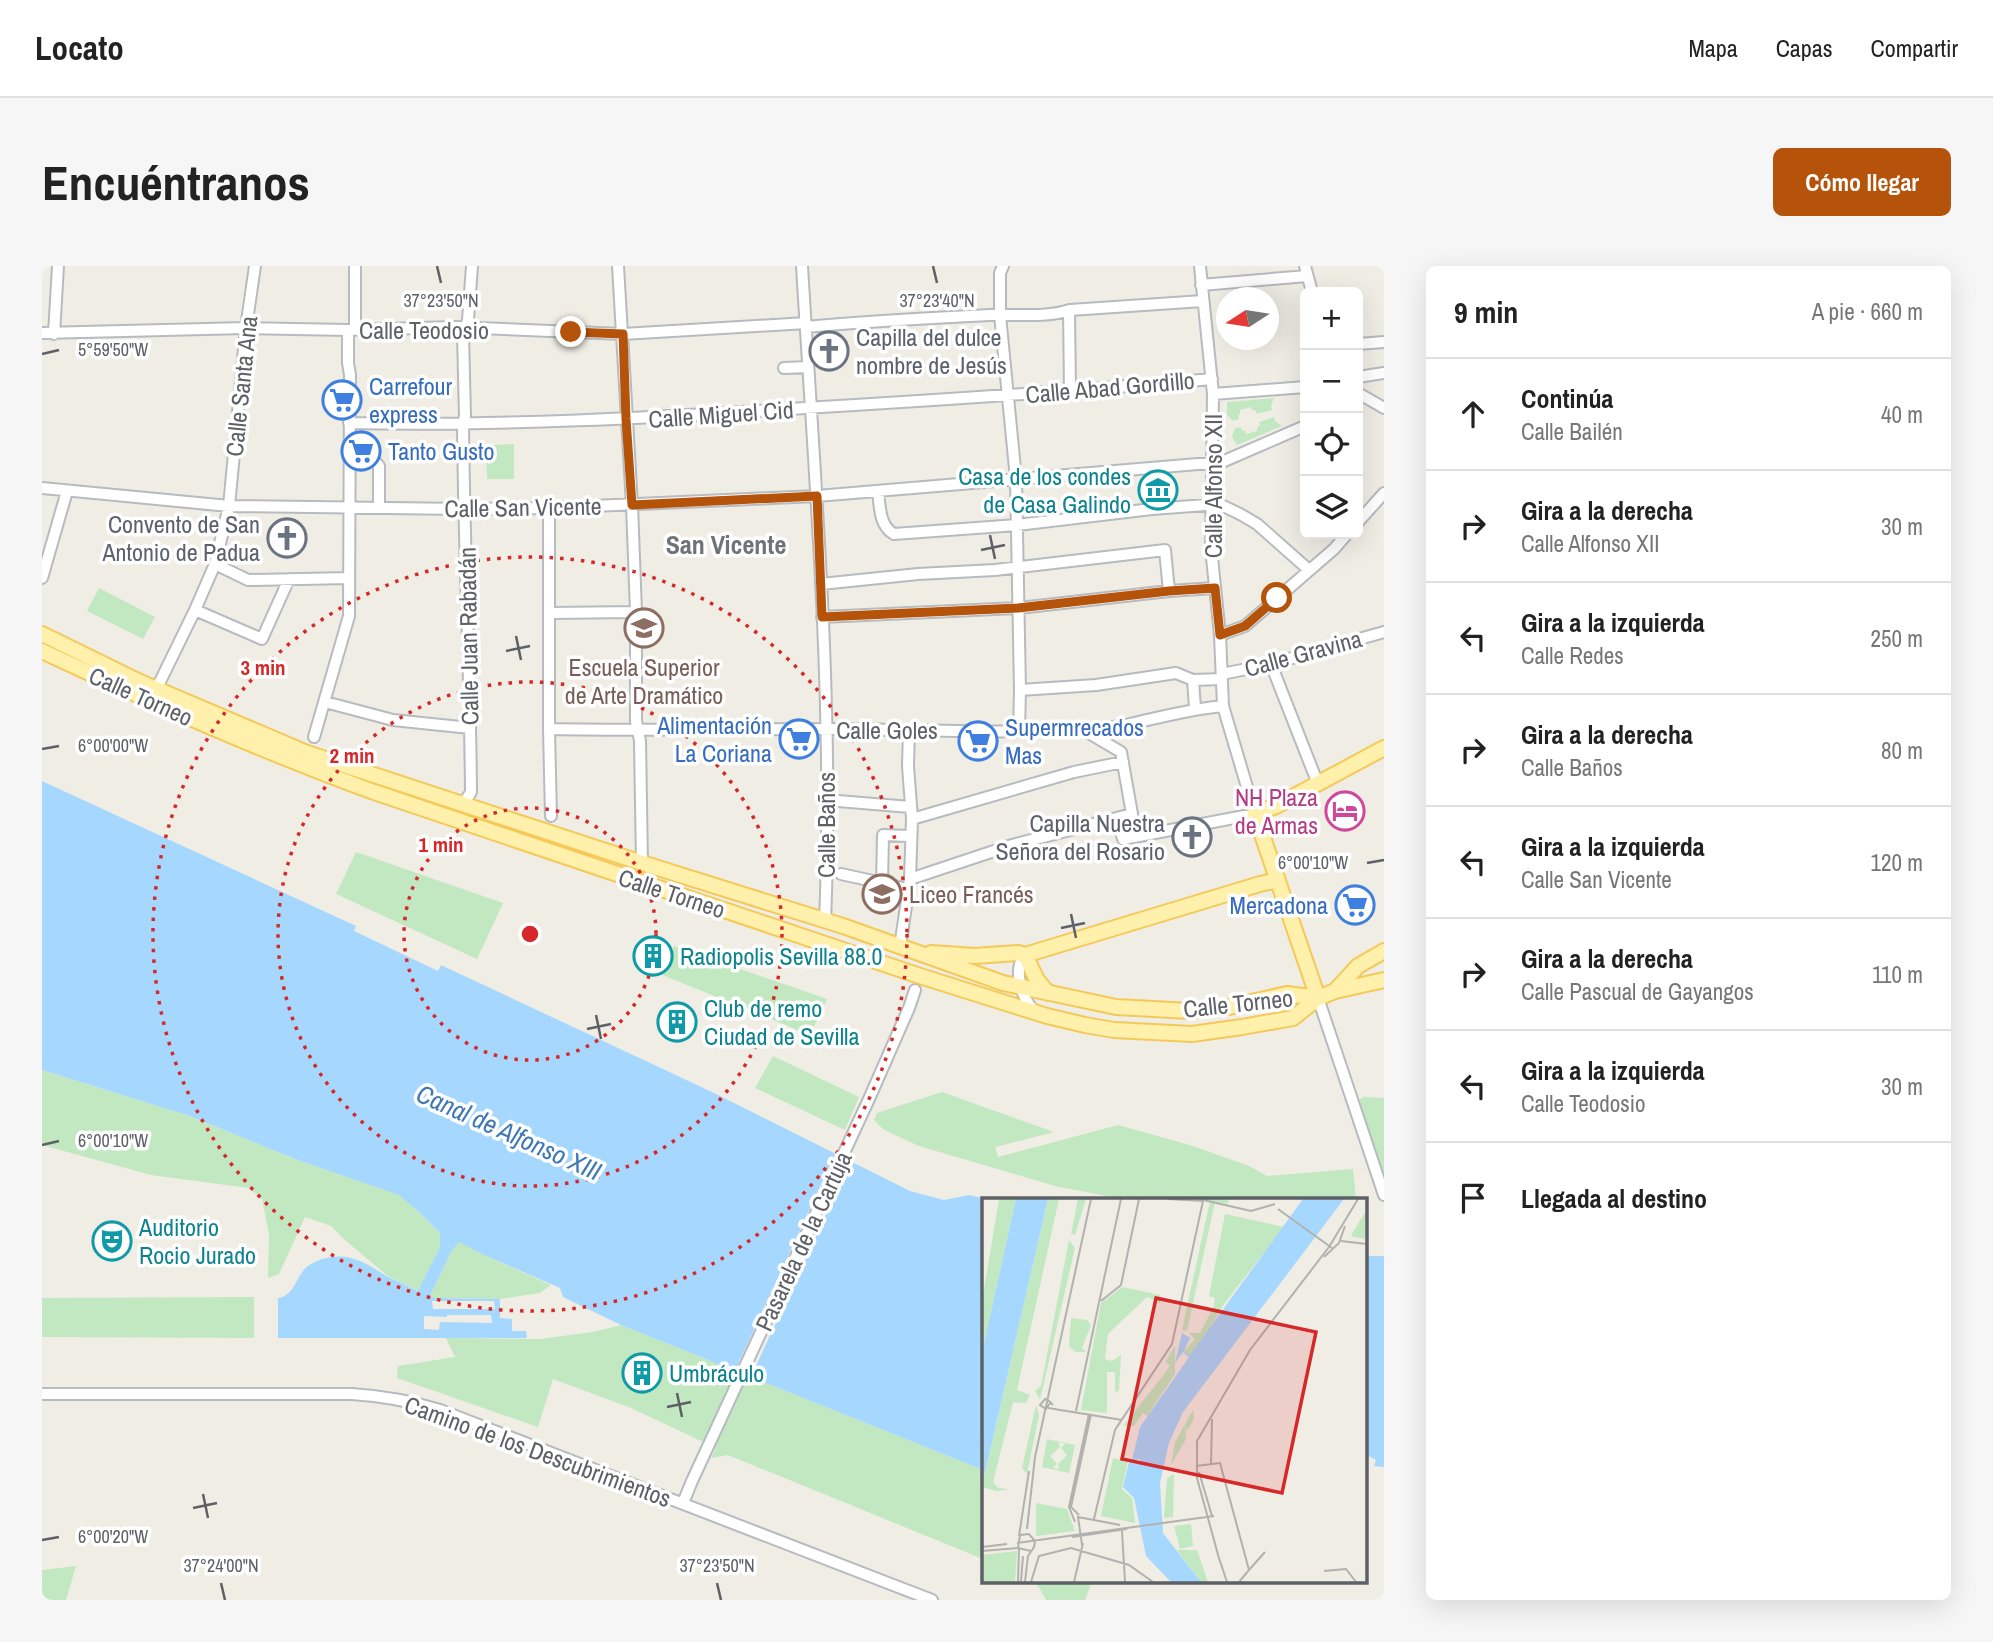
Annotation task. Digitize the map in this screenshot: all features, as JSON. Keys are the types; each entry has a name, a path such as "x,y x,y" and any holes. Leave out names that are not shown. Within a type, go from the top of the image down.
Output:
{"main road":[{"name":"Calle Torneo","path":"42,634 154,695 303,766 428,812 920,976 1023,995 1048,993 1116,1007 1190,1011 1229,1007 1287,994 1318,998"},
{"name":"Calle Torneo","path":"42,651 307,752 642,863 843,926 1003,983 1023,995 1035,1012 1085,1025 1114,1030 1192,1034 1293,1018 1318,998 1335,991 1384,980"},
{"path":"1318,998 1255,814 1276,806 1384,748"},
{"name":"Calle Torneo","path":"907,950 975,956 1018,953 1027,960 1278,880"},
{"name":"Calle Torneo","path":"1335,991 1358,967 1384,951"},
{"name":"Calle Torneo","path":"1358,967 1384,959"},
{"path":"1027,960 1037,980 1048,993"},
{"path":"1003,983 1015,998 1023,995"}],"street":[{"path":"48,333 58,266"},
{"name":"Calle Santa Ana","path":"154,695 215,565 229,506 246,328 255,266"},
{"path":"314,737 349,617 348,363 355,266"},
{"name":"Calle Juan Rabadán","path":"464,803 471,792 463,335 467,328 472,266"},
{"path":"618,266 632,505 642,863"},
{"name":"Calle Baños","path":"803,266 817,496 826,729 825,922"},
{"path":"1003,266 1000,273 1000,315 1016,479 1019,731"},
{"name":"Calle Alfonso XII","path":"1200,266 1213,394 1211,548 1220,635 1223,706 1255,814"},
{"path":"1201,285 1306,271"},
{"name":"Calle Teodosio","path":"48,333 455,327 623,334 1015,316 1203,301"},
{"path":"1069,310 1070,391"},
{"path":"1363,344 1384,342"},
{"path":"784,368 808,367"},
{"path":"1363,376 1384,373"},
{"name":"Calle Abad Gordillo","path":"1008,396 1212,379"},
{"path":"1213,394 1300,387"},
{"name":"Calle Miguel Cid","path":"349,423 463,424 626,419 1008,396"},
{"path":"1363,399 1384,408"},
{"name":"Calle San Vicente","path":"42,488 229,506 464,509 632,505 817,496 1222,462 1300,428"},
{"path":"349,458 373,459 379,466 379,508"},
{"path":"42,578 67,491"},
{"path":"878,491 883,521 888,531 894,534 1017,525 1219,504 1256,524 1309,570"},
{"path":"1363,516 1384,493"},
{"path":"549,508 548,729 551,816"},
{"path":"1220,635 1245,626 1343,539"},
{"path":"821,584 1019,567 1165,550 1169,591"},
{"path":"215,565 248,580 349,579"},
{"path":"195,610 262,639 289,579"},
{"path":"822,617 1018,608 1215,588"},
{"path":"550,613 635,612"},
{"name":"Calle Gravina","path":"1020,690 1096,685 1175,673 1193,680 1222,676 1384,632"},
{"path":"1271,664 1318,784"},
{"path":"1193,680 1195,708"},
{"path":"326,702 393,720 470,728"},
{"name":"Calle Goles","path":"548,729 1082,729 1130,725 1195,708 1223,706"},
{"path":"841,874 882,883 908,884 1012,845 1132,814 1121,752 1082,729"},
{"path":"907,950 906,914 912,819 908,766 909,730"},
{"path":"912,819 1074,772 1123,762"},
{"path":"826,800 910,807"},
{"path":"1117,819 1123,839 1255,814"},
{"path":"882,883 883,835 910,836"},
{"path":"1023,995 1019,964 1027,960"},
{"name":"Pasarela de la Cartuja","path":"683,1503 869,1099 913,995"},
{"path":"1318,998 1384,1195"},
{"name":"Camino de los Descubrimientos","path":"42,1394 352,1394 394,1398 440,1410 932,1600"}],"green space":[{"path":"1274,398 1272,410 1257,414 1251,407 1240,410 1239,419 1233,421 1227,415 1227,402"},
{"path":"1274,417 1282,426 1237,445 1232,436 1235,428 1241,427 1246,434 1257,431 1259,422"},
{"path":"514,444 514,479 487,479 486,445"},
{"path":"99,588 155,617 143,639 87,611"},
{"path":"356,852 503,903 477,959 336,894"},
{"path":"674,946 827,999 810,1035 660,974"},
{"path":"773,1056 859,1097 845,1130 755,1088"},
{"path":"42,1070 190,1116 295,1159 400,1195 440,1233 440,1247 419,1291 389,1277 331,1226 305,1217 279,1274 268,1278 269,1234 262,1199 249,1188 151,1175 42,1145"},
{"path":"942,1092 1054,1132 995,1147 998,1157 1118,1125 1190,1145 1249,1166 1267,1176 1353,1169 1356,1198 1117,1198 1055,1186 919,1146 884,1130 874,1120 877,1113"},
{"path":"1364,1097 1384,1098 1384,1177 1357,1101"},
{"path":"459,1241 551,1285 540,1293 500,1299 434,1298 430,1296"},
{"path":"254,1297 254,1338 42,1337 42,1298"},
{"path":"621,1325 982,1470 982,1559 728,1455 711,1458 716,1448 631,1408 553,1379 538,1427 397,1378 398,1366 455,1357 446,1338 540,1339 593,1332"},
{"path":"76,1566 66,1600 42,1600 42,1570"},
{"path":"1033,1582 1092,1582 1085,1600 1046,1600"}],"water":[{"name":"Canal de Alfonso XIII","path":"42,781 356,926 354,931 438,971 441,965 712,1092 910,1191 944,1200 969,1195 982,1198 982,1470 621,1325 563,1297 560,1288 459,1242 451,1252 430,1296 500,1299 500,1318 512,1319 512,1331 526,1331 527,1338 278,1338 278,1298 290,1291 309,1265 332,1257 349,1257 418,1291 440,1247 440,1233 399,1195 295,1159 190,1116 42,1070","holes":["432,1301 494,1301 495,1309 433,1309","491,1315 492,1323 440,1322 439,1330 424,1329 424,1316"]},
{"path":"1366,1256 1384,1256 1384,1467 1374,1466 1376,1460 1366,1455"}],"pier":[{"path":"837,1150 852,1158 749,1381 733,1375"}],"place":[{"name":"Capilla del dulce nombre de Jesús","path":"829,351"},
{"name":"Carrefour express","path":"342,400"},
{"name":"Tanto Gusto","path":"361,451"},
{"name":"Casa de los condes de Casa Galindo","path":"1158,490"},
{"name":"Convento de San Antonio de Padua","path":"287,538"},
{"name":"Escuela Superior de Arte Dramático","path":"644,628"},
{"name":"Alimentación La Coriana","path":"799,739"},
{"name":"Supermrecados Mas","path":"978,741"},
{"name":"NH Plaza de Armas","path":"1345,811"},
{"name":"Capilla Nuestra Señora del Rosario","path":"1192,837"},
{"name":"Liceo Francés","path":"882,894"},
{"name":"Mercadona","path":"1355,905"},
{"name":"Radiopolis Sevilla 88.0","path":"653,956"},
{"name":"Club de remo Ciudad de Sevilla","path":"677,1022"},
{"name":"Auditorio Rocio Jurado","path":"112,1241"},
{"name":"Umbráculo","path":"642,1373"}],"district":[{"name":"San Vicente","path":"726,544"}],"route":[{"path":"571,332 623,334 632,505 817,496 822,617 1018,608 1215,588 1220,635 1245,626 1277,598"}]}
